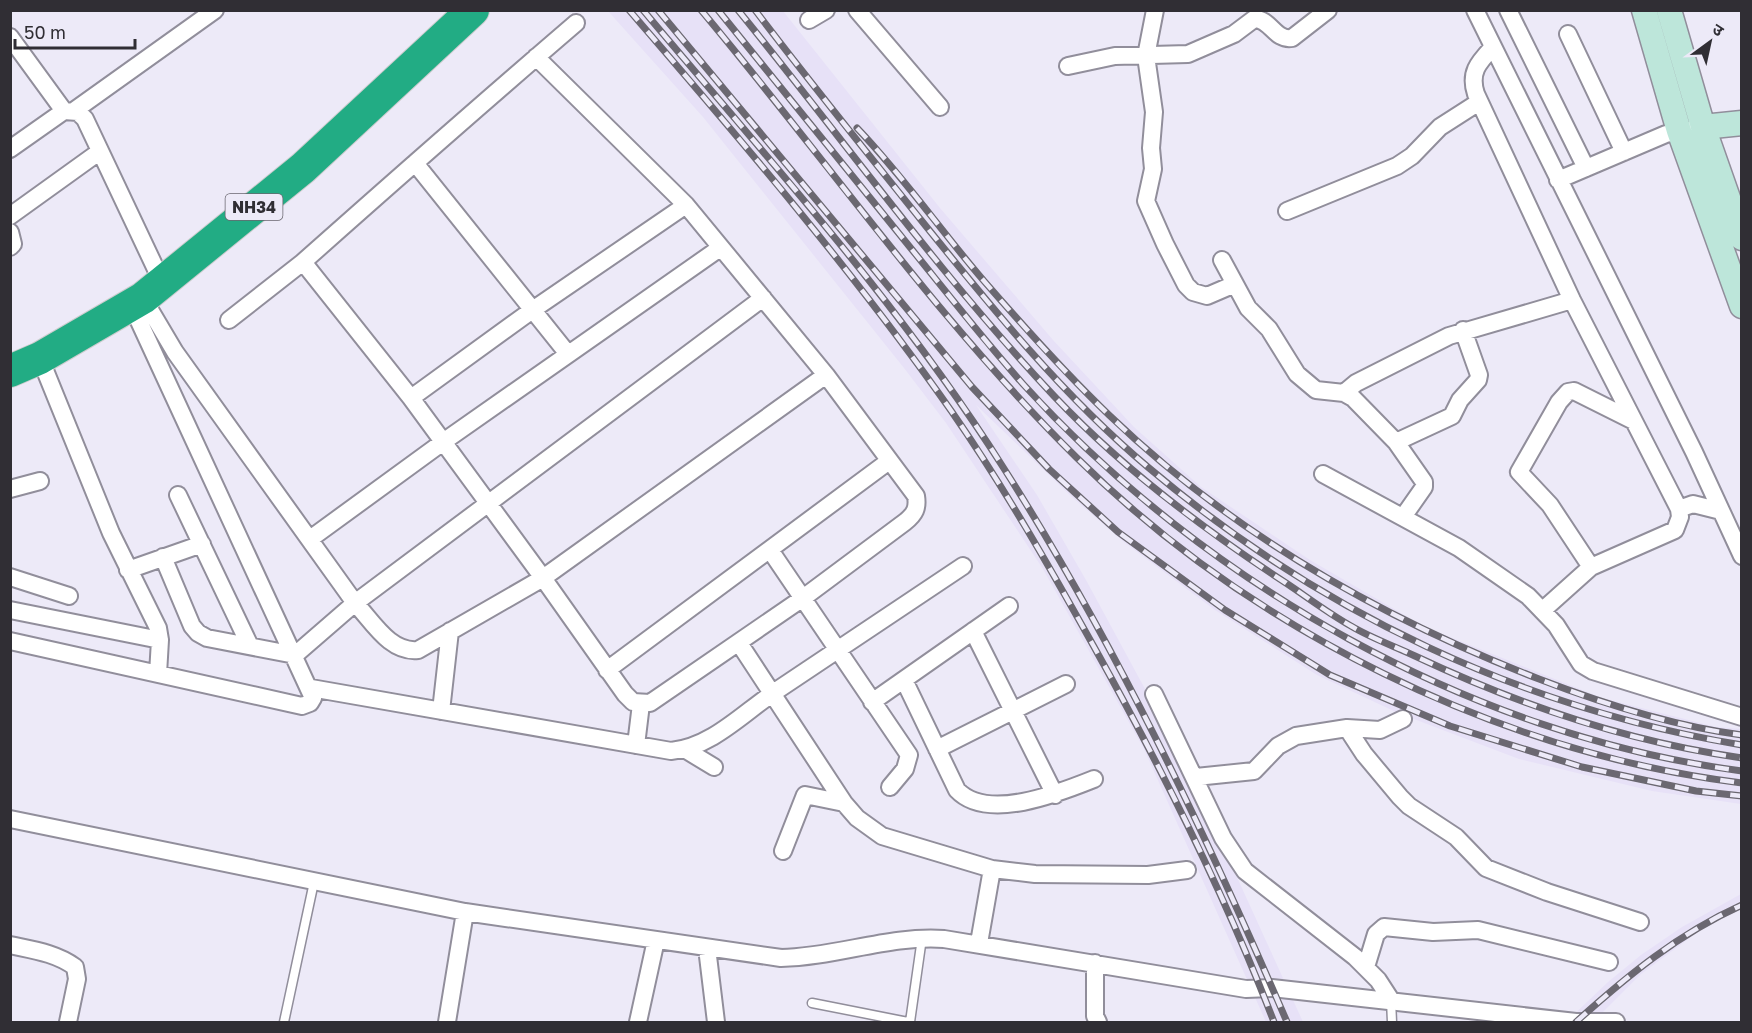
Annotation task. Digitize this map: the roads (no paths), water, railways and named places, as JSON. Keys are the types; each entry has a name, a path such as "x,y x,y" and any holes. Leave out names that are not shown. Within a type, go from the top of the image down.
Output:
{"highway":[{"name":"NH34","path":"10,371 40,358 146,295 303,168 473,10"}],"main road":[{"path":"1644,10 1702,159 1742,306"},
{"path":"1669,10 1691,129"},
{"path":"1691,129 1742,123"},
{"path":"1702,159 1742,238"}],"street":[{"path":"809,20 826,10"},
{"path":"857,10 940,107"},
{"path":"1155,10 1146,56 1154,112 1151,148 1153,169 1146,201 1186,285 1193,292 1207,296 1235,284"},
{"path":"1068,66 1115,56 1176,56 1198,51 1233,34 1254,19 1264,22 1281,36 1292,38 1328,10"},
{"path":"1508,10 1586,168"},
{"path":"10,149 213,11"},
{"path":"1473,12 1742,556"},
{"path":"229,320 303,262 576,23"},
{"path":"1568,34 1624,152"},
{"path":"10,37 69,110 85,119 99,152 146,295 313,698 310,704 303,706 10,641"},
{"path":"1492,48 1473,73 1472,83 1479,102 1572,300 1679,509 1680,517 1675,530 1591,567 1543,610"},
{"path":"303,262 411,398 625,694 641,704 650,703 739,643 914,514 917,506 916,496 826,375 763,298 686,205 536,57"},
{"path":"1287,211 1397,166 1412,156 1440,127 1479,102"},
{"path":"1558,180 1624,152 1691,129"},
{"path":"10,216 99,152"},
{"path":"415,163 568,354"},
{"path":"411,398 531,310 686,205"},
{"path":"10,232 13,244 10,247"},
{"path":"310,539 443,442 720,248"},
{"path":"1222,260 1248,308 1269,329 1304,381 1323,392 1344,393 1353,398 1396,442 1424,482 1422,492 1403,517"},
{"path":"146,295 175,352 356,603 396,648 406,651 418,650 543,578 826,375"},
{"path":"295,655 356,603 763,298"},
{"path":"1344,393 1356,383 1463,330 1572,300"},
{"path":"1396,442 1452,416 1460,400 1478,380 1479,375 1463,330"},
{"path":"40,358 128,570 155,620 160,640 158,674"},
{"path":"1591,567 1550,505 1520,472 1559,402 1568,392 1574,391 1634,421"},
{"path":"607,670 889,461"},
{"path":"1323,474 1459,548 1528,596 1556,625 1574,655 1593,671 1742,717"},
{"path":"10,489 40,481"},
{"path":"178,495 250,646"},
{"path":"1679,509 1693,504 1721,511"},
{"path":"128,570 202,544"},
{"path":"770,550 909,755 905,769 890,788"},
{"path":"163,557 192,626 198,633 207,638 295,655"},
{"path":"310,688 670,751 686,750 705,742 773,693 963,566"},
{"path":"10,577 69,596"},
{"path":"872,702 1009,606"},
{"path":"10,610 160,640"},
{"path":"973,631 1054,795"},
{"path":"441,711 450,632"},
{"path":"739,643 844,803 857,818 882,836 992,869 1035,874 1148,875 1187,870"},
{"path":"904,680 957,790 970,801 987,805 1054,795 1094,779"},
{"path":"937,749 1066,684"},
{"path":"1154,694 1196,777 1223,838 1245,871 1366,967 1390,1000"},
{"path":"636,745 641,704"},
{"path":"1196,777 1254,771 1285,740 1347,728 1380,729 1403,719"},
{"path":"1347,728 1368,760 1400,797 1409,806 1456,837 1486,868 1547,892 1640,922"},
{"path":"686,750 714,767"},
{"path":"783,851 805,795 844,803"},
{"path":"10,819 465,912 782,958 808,958 922,937 979,943 1246,989 1272,988 1576,1022 1616,1023"},
{"path":"979,943 992,869"},
{"path":"447,1023 465,912"},
{"path":"1366,967 1376,934 1384,927 1422,932 1478,930 1609,962"},
{"path":"638,1023 656,940"},
{"path":"10,945 57,957 75,967 77,979 68,1023"},
{"path":"707,948 716,1023"},
{"path":"1095,963 1095,1016 1098,1023"}],"lane":[{"path":"284,1023 314,882"},
{"path":"812,1003 909,1023 922,937"},
{"path":"1390,1000 1392,1023"}],"railway":[{"path":"629,10 755,157 876,308 952,412 990,469 1076,615 1167,784 1213,878 1274,1022"},
{"path":"643,10 877,290 921,348 1003,467 1083,601 1156,739 1224,880 1287,1022"},
{"path":"658,10 972,387 1049,469 1118,532 1225,610 1330,675 1450,726 1582,767 1696,791 1742,796"},
{"path":"701,10 930,295 1026,406 1077,458 1145,520 1220,577 1299,628 1383,673 1470,712 1560,744 1651,767 1742,783"},
{"path":"718,10 1023,384 1095,457 1174,524 1259,585 1350,639 1444,686 1541,724 1641,753 1742,771"},
{"path":"738,10 932,255 1012,350 1054,396 1107,448 1194,519 1342,621 1454,674 1534,706 1616,732 1699,751 1742,758"},
{"path":"755,10 921,220 1029,350 1117,440 1214,519 1282,567 1353,609 1427,647 1503,679 1581,707 1661,729 1742,745"},
{"path":"857,128 984,281 1077,383 1156,458 1257,534 1366,600 1480,655 1613,705 1664,720 1742,735"},
{"path":"1576,1022 1654,957 1696,929 1742,905"}]}
